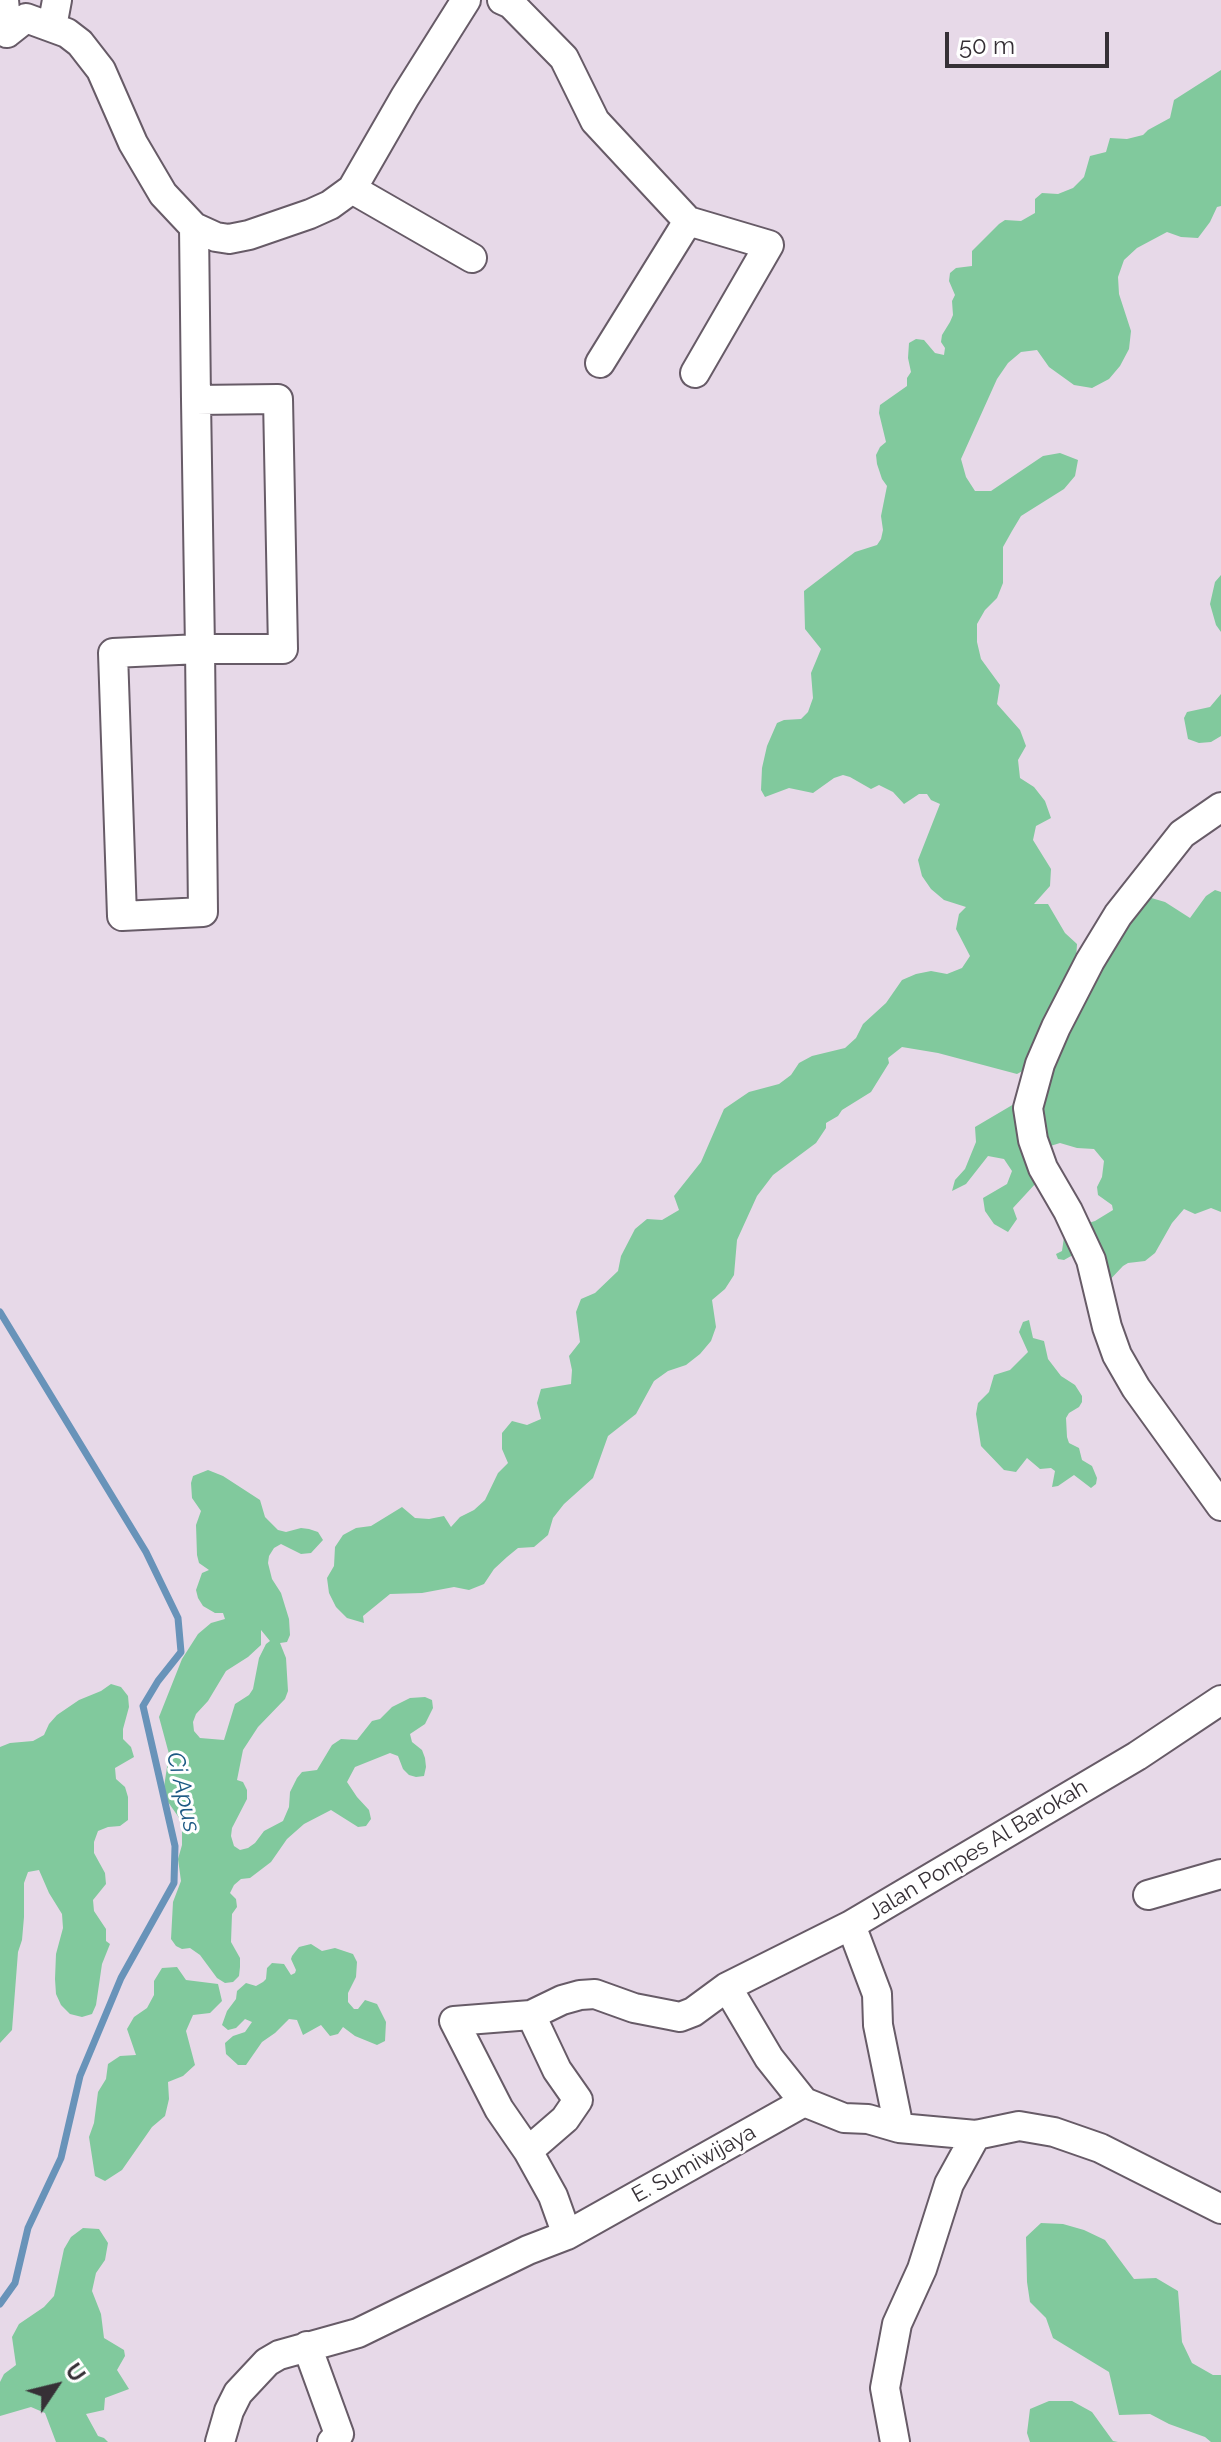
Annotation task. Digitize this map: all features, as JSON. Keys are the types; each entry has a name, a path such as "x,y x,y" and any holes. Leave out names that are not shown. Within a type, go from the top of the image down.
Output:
{"street":[{"path":"3,32 4,0"},
{"path":"3,32 26,18 54,13 90,54 107,82 133,143 155,182 177,211 194,227 229,239 310,214 330,205 352,189 466,0"},
{"path":"502,0 511,4 564,58 595,121 688,221 769,245 695,373"},
{"path":"352,189 472,258"},
{"path":"600,363 688,221"},
{"path":"194,227 196,400 200,649 203,912 122,916 113,653 200,649 283,649 278,399 196,400"},
{"path":"1221,807 1182,834 1118,915 1056,1027 1040,1064 1028,1108 1033,1140 1043,1168 1091,1260 1117,1355 1136,1388 1221,1506"},
{"name":"Jalan Ponpes Al Barokah","path":"528,2151 499,2109 454,2021 531,2015 562,2000 595,1994 634,2008 680,2017 693,2012 727,1987 851,1925 1137,1756 1221,1700"},
{"path":"1148,1895 1221,1874"},
{"path":"851,1925 877,1994 878,2025 899,2128"},
{"path":"727,1987 769,2058 804,2102 844,2118 868,2119 899,2128 976,2135 1019,2126 1054,2132 1100,2148 1221,2209"},
{"path":"531,2015 542,2043 578,2100 565,2119 528,2151 553,2196 567,2235"},
{"name":"E. Sumiwijaya","path":"220,2442 238,2393 267,2362 279,2355 358,2333 528,2250 567,2235 804,2102"},
{"path":"895,2442 885,2388 897,2324 922,2269 949,2184 976,2135"},
{"path":"307,2346 339,2434 332,2442"}],"green space":[{"path":"1221,70 1221,206 1217,207 1198,238 1167,232 1137,248 1124,260 1118,277 1119,294 1131,331 1129,349 1120,366 1109,379 1092,388 1074,385 1049,367 1037,350 1021,352 1008,363 997,379 961,459 966,477 975,491 991,491 1043,456 1060,453 1078,460 1075,476 1064,489 1021,516 1003,547 1003,583 997,598 977,624 977,642 981,659 1000,685 997,704 1020,730 1026,746 1018,760 1020,778 1034,787 1045,801 1051,818 1036,826 1033,840 1051,869 1050,886 1034,904 1048,904 1065,933 1077,944 1076,960 1148,897 1165,902 1190,918 1206,896 1215,890 1221,892 1221,1212 1211,1208 1195,1214 1184,1209 1155,1253 1145,1261 1123,1266 1105,1285 1080,1251 1064,1260 1058,1259 1056,1254 1062,1251 1065,1230 1095,1221 1113,1210 1112,1205 1098,1195 1104,1161 1094,1149 1060,1143 1044,1148 1037,1182 1013,1208 1017,1219 1008,1232 994,1224 985,1211 983,1198 1007,1184 1012,1171 1004,1159 988,1156 966,1184 952,1191 976,1142 975,1127 1014,1104 1027,1108 1032,1066 1017,1074 902,1047 888,1058 889,1063 871,1092 826,1123 816,1143 773,1175 757,1196 737,1240 734,1275 725,1289 712,1300 716,1327 711,1341 686,1365 668,1371 654,1381 636,1414 608,1436 593,1478 564,1504 553,1518 548,1535 534,1547 518,1548 494,1569 484,1584 469,1590 454,1587 422,1593 390,1594 363,1616 364,1623 347,1618 336,1607 329,1593 327,1578 334,1566 335,1547 343,1535 356,1528 371,1526 402,1507 415,1518 444,1516 451,1527 485,1500 498,1473 508,1463 502,1449 502,1433 512,1421 527,1425 541,1419 537,1403 541,1389 571,1384 569,1356 580,1342 576,1312 581,1299 595,1293 618,1271 621,1256 635,1229 647,1219 662,1220 679,1210 674,1196 701,1162 724,1109 749,1092 779,1084 791,1075 799,1063 812,1056 845,1048 856,1038 863,1024 886,1003 902,980 931,971 947,974 962,968 970,956 956,929 959,914 966,907 944,900 931,889 922,876 918,860 940,804 927,794 919,794 904,804 893,792 879,785 871,789 843,775 813,793 789,788 765,797 761,790 767,746 777,723 801,719 808,712 813,698 811,673 821,649 805,629 804,591 855,552 877,545 881,539 881,516 887,486 876,455 886,442 880,405 907,386 911,372 909,343 916,339 924,340 935,353 944,355 942,335 953,315 955,295 949,281 950,273 956,268 972,266 972,251 999,224 1005,220 1021,221 1035,213 1035,199 1042,193 1058,194 1073,188 1084,177 1090,156 1106,152 1110,138 1127,139 1143,135 1170,118 1174,100"},
{"path":"1221,575 1221,632 1210,604 1215,582"},
{"path":"1221,694 1221,736 1211,742 1199,743 1188,739 1184,718 1187,712 1210,707"},
{"path":"1029,1320 1033,1338 1044,1341 1048,1359 1082,1396 1079,1407 1066,1418 1067,1437 1069,1443 1079,1448 1082,1460 1092,1466 1097,1478 1091,1488 1074,1475 1052,1487 1055,1471 1051,1468 1040,1469 1027,1458 1016,1472 1004,1470 981,1446 976,1414 978,1403 989,1392 994,1375 1010,1370 1028,1352 1019,1332 1023,1322"},
{"path":"208,1470 223,1476 260,1500 265,1517 278,1530 309,1529 318,1532 323,1540 311,1553 301,1554 281,1544 269,1556 272,1579 281,1593 289,1619 290,1635 287,1642 280,1643 286,1658 288,1691 285,1699 258,1727 243,1750 237,1780 243,1782 247,1799 232,1828 234,1846 240,1850 248,1848 264,1831 283,1821 297,1778 302,1772 317,1770 332,1745 341,1739 357,1740 372,1721 380,1719 392,1707 410,1698 432,1700 433,1708 425,1724 410,1734 412,1742 422,1750 425,1758 424,1776 409,1775 398,1756 390,1753 355,1767 347,1782 369,1810 371,1819 366,1826 358,1827 331,1810 304,1824 287,1839 271,1862 250,1878 241,1879 234,1885 230,1893 236,1899 237,1907 232,1914 231,1942 240,1958 240,1967 239,1976 233,1982 225,1983 217,1978 200,1955 190,1948 176,1946 171,1939 173,1902 181,1881 178,1859 182,1845 182,1822 168,1802 164,1787 169,1754 159,1717 182,1659 198,1634 211,1623 225,1619 223,1613 215,1613 203,1606 196,1590 202,1573 209,1570 199,1563 197,1555 196,1525 201,1511 192,1498 193,1476","holes":["261,1630 270,1641 259,1658 253,1689 235,1704 224,1740 200,1738 194,1731 196,1714 208,1701 226,1671 261,1645"]},
{"path":"111,1684 121,1687 128,1696 123,1739 131,1747 134,1757 115,1768 116,1779 125,1787 128,1797 128,1820 120,1826 98,1831 94,1842 94,1853 105,1873 106,1884 93,1900 94,1911 106,1929 106,1941 110,1944 102,1964 96,2005 92,2014 82,2017 70,2014 61,2005 55,1979 56,1954 63,1928 62,1914 39,1870 28,1872 24,1883 24,1917 12,2030 0,2043 0,1747 33,1741 44,1735 57,1715"},
{"path":"311,1944 322,1951 335,1948 353,1954 357,1962 356,1977 348,1993 348,2002 354,2009 358,2009 365,2000 377,2004 386,2022 385,2041 377,2045 343,2027 338,2034 330,2036 321,2025 303,2035 297,2020 289,2019 262,2042 246,2065 238,2065 226,2054 225,2043 245,2032 252,2022 245,2019 236,2028 228,2030 222,2025 237,1991 246,1983 256,1986 263,1982 272,1963 284,1964 291,1975 295,1973 292,1956 299,1947"},
{"path":"177,1967 186,1980 218,1984 222,2001 210,2013 193,2015 186,2031 195,2065 183,2076 168,2082 169,2099 165,2116 152,2127 122,2170 105,2181 95,2176 89,2137 98,2092 106,2079 108,2064 120,2056 136,2055 127,2029 134,2017 147,2008 154,1995 154,1981 162,1968"},
{"path":"1041,2223 1063,2224 1105,2240 1134,2279 1156,2278 1178,2291 1182,2342 1192,2363 1213,2375 1221,2375 1221,2442 1211,2442 1150,2414 1119,2415 1109,2372 1053,2338 1046,2318 1030,2302 1027,2282 1026,2237"},
{"path":"83,2228 99,2229 108,2243 105,2260 96,2273 92,2291 101,2314 104,2338 124,2350 125,2356 117,2370 129,2389 105,2398 104,2410 86,2414 98,2436 108,2442 56,2442 45,2413 31,2407 0,2416 0,2382 4,2374 16,2365 12,2337 19,2324 54,2296 64,2249 71,2237"},
{"path":"1049,2401 1072,2401 1092,2412 1113,2441 1118,2442 1030,2442 1027,2433 1030,2409"}],"waterway":[{"name":"Ci Apus","path":"0,1312 146,1552 178,1618 181,1652 143,1706 175,1846 174,1883 121,1978 80,2076 61,2158 28,2228 15,2283 0,2304"}]}
